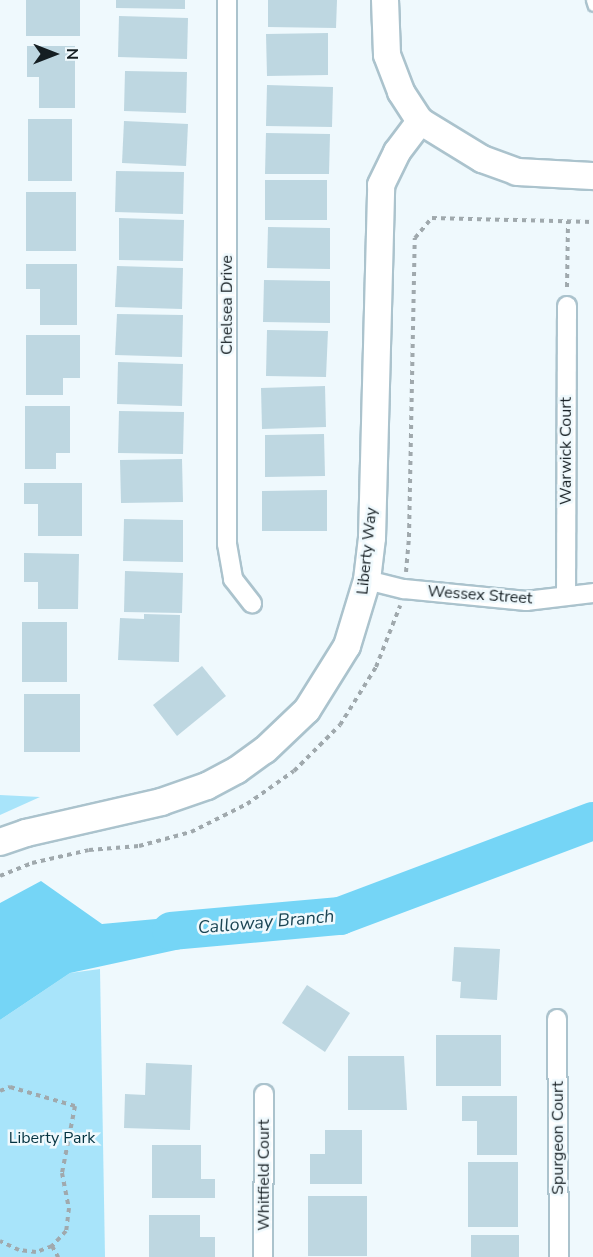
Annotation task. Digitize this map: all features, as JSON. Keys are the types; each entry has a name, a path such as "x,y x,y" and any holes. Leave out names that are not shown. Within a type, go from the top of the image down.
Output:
{"street":[{"name":"Chelsea Drive","path":"227,0 227,544 233,579 252,603"},
{"path":"385,0 387,55 401,92 420,121 482,159 517,172 593,177"},
{"name":"Liberty Way","path":"0,842 26,833 170,798 207,786 237,770 265,750 307,710 347,646 367,580 372,538 381,185 397,152 420,121"},
{"name":"Warwick Court","path":"566,596 567,306"},
{"name":"Wessex Street","path":"367,580 404,589 526,601 593,593"},
{"name":"Spurgeon Court","path":"557,1020 559,1257"},
{"name":"Whitfield Court","path":"263,1257 264,1094"}],"lane":[{"path":"591,0 593,6"}],"path":[{"path":"0,876 32,863 89,850 139,846 181,835 224,818 294,771 340,725 376,667 391,632 404,589 409,537 415,238 432,218 593,222"},
{"path":"567,306 568,221"},
{"path":"0,1091 10,1087 75,1106 62,1173 69,1208 69,1221 60,1239 45,1250 28,1252 0,1241"},
{"path":"52,1246 58,1257"}],"green space":[{"path":"0,795 40,797 0,815"},
{"name":"Liberty Park","path":"100,969 105,1257 0,1257 0,1020 70,973"}],"shaded area":[{"path":"41,881 102,924 221,913 222,940 70,973 0,1020 0,903"}],"building":[{"path":"26,0 80,0 80,36 26,36"},
{"path":"116,0 185,0 185,9 116,8"},
{"path":"268,0 337,0 336,28 268,27"},
{"path":"119,16 188,18 187,59 118,57"},
{"path":"328,33 328,75 267,76 266,34"},
{"path":"27,46 75,46 75,108 39,108 39,77 27,77"},
{"path":"125,71 187,72 186,113 124,111"},
{"path":"267,85 333,87 332,127 266,126"},
{"path":"28,119 72,119 72,181 28,181"},
{"path":"124,121 188,124 186,166 122,163"},
{"path":"266,133 330,134 329,174 265,174"},
{"path":"116,171 184,172 183,214 115,212"},
{"path":"265,180 327,180 327,220 265,220"},
{"path":"26,192 76,192 76,251 26,251"},
{"path":"119,218 184,220 183,261 119,260"},
{"path":"268,227 330,228 330,269 267,268"},
{"path":"26,264 77,264 77,325 40,325 40,289 26,289"},
{"path":"117,266 183,268 182,309 115,307"},
{"path":"264,280 330,281 330,323 263,322"},
{"path":"117,314 183,315 182,357 115,355"},
{"path":"267,330 328,331 326,377 266,376"},
{"path":"26,335 80,335 80,378 63,378 63,395 26,395"},
{"path":"118,362 183,364 182,406 117,404"},
{"path":"325,386 326,427 262,429 261,388"},
{"path":"25,406 70,406 70,453 56,453 56,469 25,469"},
{"path":"119,411 184,412 183,454 118,453"},
{"path":"324,434 325,476 265,477 265,435"},
{"path":"182,459 183,502 121,503 120,460"},
{"path":"24,483 82,483 82,536 38,536 38,504 24,504"},
{"path":"327,490 327,531 262,531 262,491"},
{"path":"124,519 183,520 183,562 123,561"},
{"path":"24,553 79,554 78,609 38,609 38,582 24,582"},
{"path":"125,571 183,573 182,613 124,612"},
{"path":"144,614 180,615 179,662 118,660 120,618 144,619"},
{"path":"22,622 67,622 67,682 22,682"},
{"path":"202,666 226,696 177,736 153,705"},
{"path":"24,694 80,694 80,752 24,752"},
{"path":"454,947 500,949 497,1000 460,998 461,982 452,981"},
{"path":"307,985 350,1013 325,1052 282,1023"},
{"path":"436,1035 501,1035 501,1086 436,1086"},
{"path":"348,1056 404,1056 407,1110 348,1110"},
{"path":"146,1063 192,1065 190,1130 124,1128 125,1094 145,1095"},
{"path":"462,1096 517,1096 517,1155 477,1155 477,1121 462,1121"},
{"path":"325,1130 362,1130 362,1184 310,1184 310,1154 325,1154"},
{"path":"152,1145 201,1145 201,1179 215,1179 215,1198 152,1198"},
{"path":"468,1162 518,1162 518,1227 468,1227"},
{"path":"308,1196 367,1196 367,1256 308,1256"},
{"path":"149,1215 200,1215 200,1237 215,1237 215,1257 149,1257"},
{"path":"471,1235 519,1235 519,1257 471,1257"}],"waterway":[{"name":"Calloway Branch","path":"171,931 340,916 593,821"}]}
